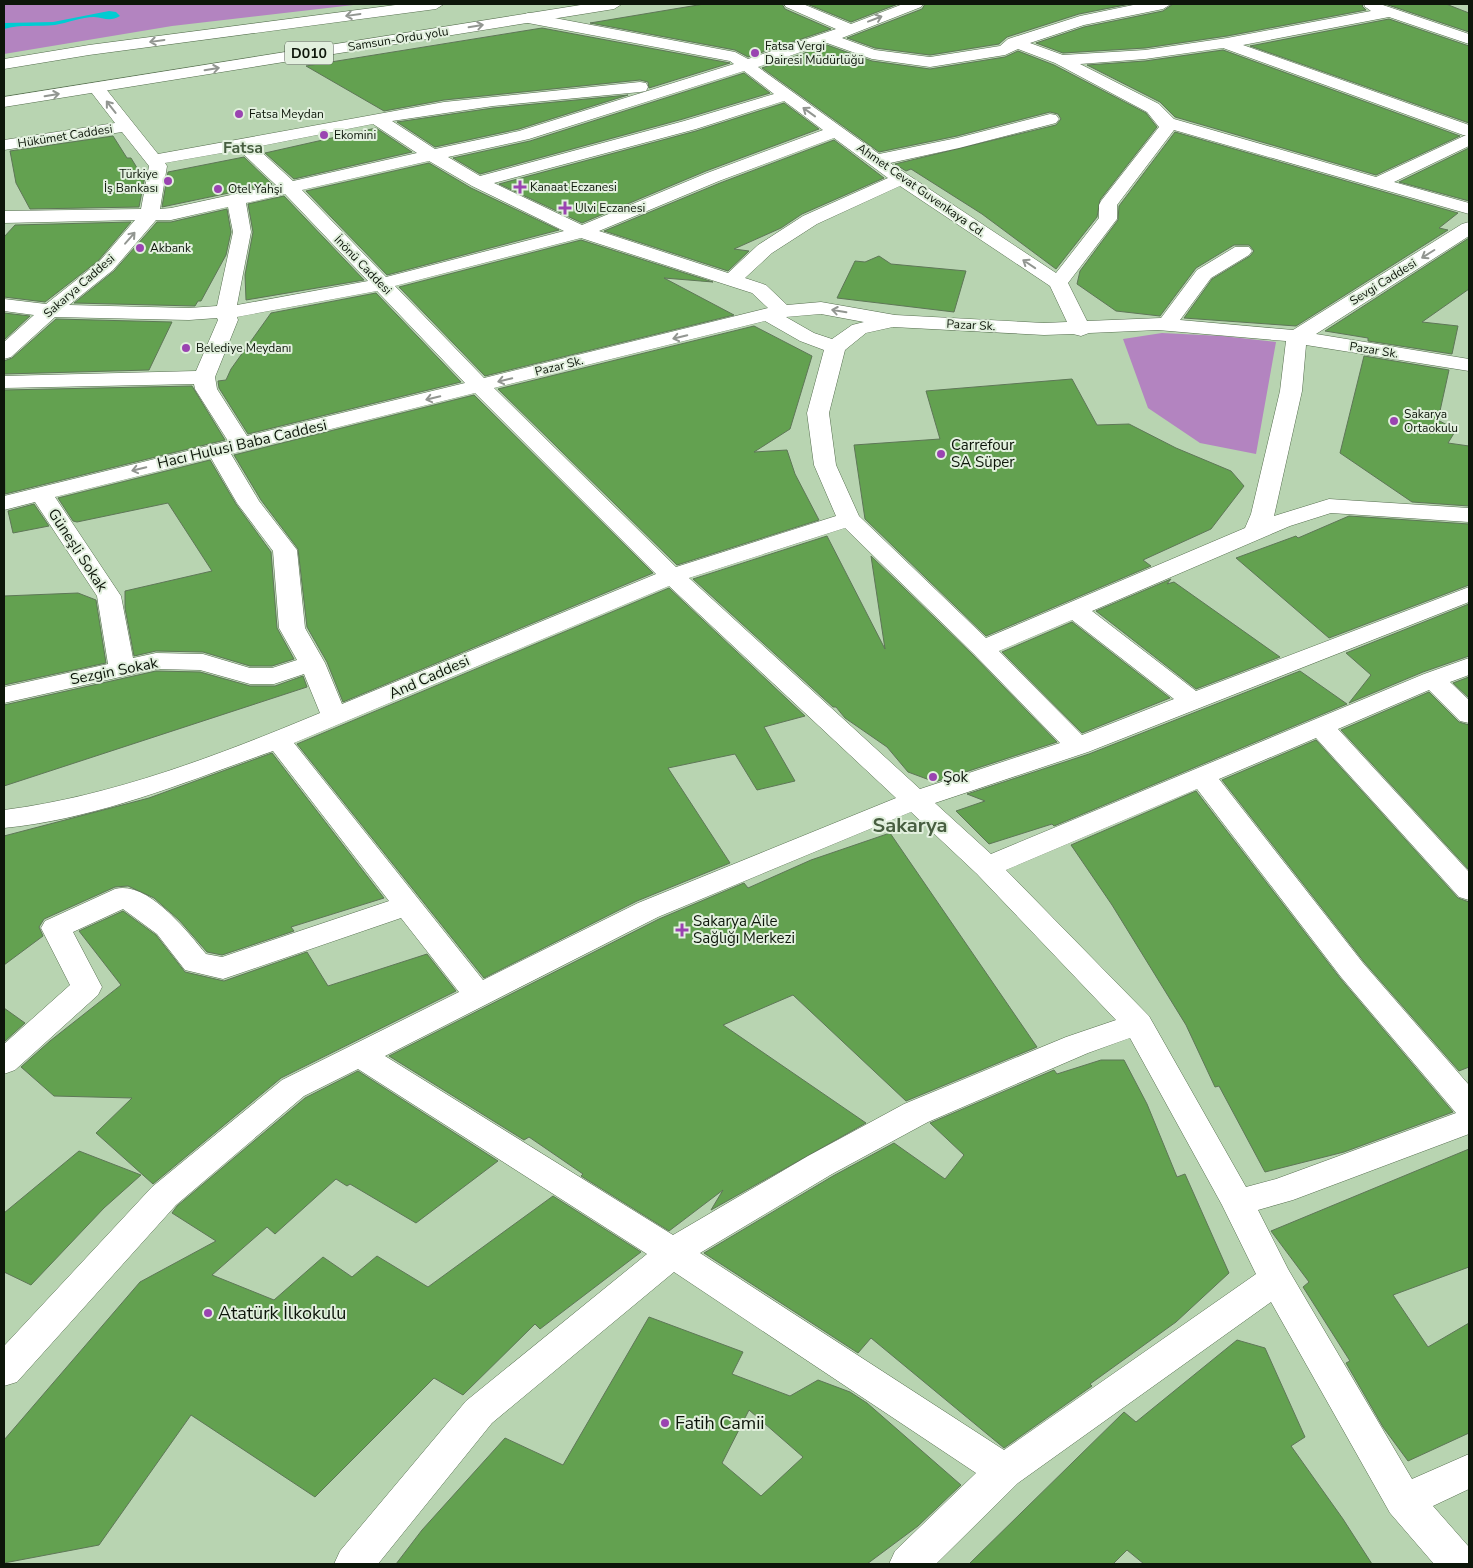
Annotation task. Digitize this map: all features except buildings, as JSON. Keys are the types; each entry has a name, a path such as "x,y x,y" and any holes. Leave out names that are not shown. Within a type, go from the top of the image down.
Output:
{"main road":[{"name":"Samsun-Ordu yolu","path":"4,64 436,4"},
{"name":"Samsun-Ordu yolu","path":"4,102 95,75 528,18 614,4"},
{"path":"791,4 850,29"},
{"path":"4,217 149,216 171,214 291,189 523,135 828,38 916,4"},
{"path":"828,38 872,54 930,62 1004,50 1014,42 1061,26 1163,4"},
{"path":"1366,4 1469,38"},
{"path":"1061,60 1105,58 1223,43 1390,12"},
{"name":"Ahmet Cevat Guvenkaya Cd.","path":"528,18 735,57 901,178 1058,283"},
{"path":"1014,42 1061,60 1153,108 1168,123 1380,182 1469,209"},
{"path":"1223,43 1469,130"},
{"path":"60,55 76,56 95,75 126,126 158,166 149,216"},
{"path":"154,160 244,146 377,119 508,97 688,84"},
{"path":"478,182 690,124 787,95"},
{"path":"377,119 433,156 478,182 582,232 759,289 776,313 807,337 835,347"},
{"path":"877,160 959,143 1050,119"},
{"path":"1080,329 1058,283 1108,219 1108,205 1168,127 1168,123"},
{"name":"Hükümet Caddesi","path":"4,145 126,126"},
{"path":"4,305 50,311 189,314 250,310 381,284 582,232 713,177 836,131"},
{"path":"1380,182 1469,140"},
{"name":"İnönü Caddesi","path":"244,146 291,189 480,386 672,576 916,800 986,867 1138,1024 1237,1202 1276,1279 1404,1501 1459,1564"},
{"path":"732,279 765,249 810,220 901,178"},
{"path":"236,201 242,232 226,311 228,320 204,377 206,390 241,444"},
{"name":"Sakarya Caddesi","path":"4,353 50,311 106,266 149,216"},
{"name":"Sevgi Caddesi","path":"1297,338 1469,228"},
{"path":"1166,325 1204,274 1242,251"},
{"name":"Pazar Sk.","path":"480,386 776,313 821,308 891,321 1036,332 1166,325 1297,338 1469,367"},
{"path":"891,321 859,329 835,347 818,412 825,465 849,519 983,649 1078,746"},
{"path":"1254,532 1263,514 1291,391 1297,338"},
{"path":"4,382 204,377"},
{"name":"Hacı Hulusi Baba Caddesi","path":"4,502 480,386"},
{"path":"217,450 248,503 285,550 292,628 312,663 334,715"},
{"name":"Güneşli Sokak","path":"41,493 109,596 122,668"},
{"path":"983,649 1282,520 1329,506 1469,515"},
{"name":"And Caddesi","path":"4,820 44,814 115,797 278,740 334,715 377,699 672,576 849,519"},
{"path":"4,1371 164,1196 293,1088 648,910 916,800 1078,746 1469,594"},
{"path":"1074,610 1193,701"},
{"name":"Sezgin Sokak","path":"4,695 156,661 203,662 250,676 274,676 312,663"},
{"path":"986,867 1469,666"},
{"path":"1432,680 1469,715"},
{"path":"1321,727 1469,890"},
{"path":"278,740 478,995"},
{"path":"1203,777 1352,970 1469,1106"},
{"path":"4,1062 87,987 56,928 125,896 168,927 196,964 223,968 408,905"},
{"path":"354,1564 479,1412 672,1253 820,1165 916,1114 1077,1045 1138,1024"},
{"path":"359,1055 672,1253 1004,1470"},
{"path":"1237,1202 1281,1191 1469,1121"},
{"path":"909,1564 1004,1470 1276,1279"},
{"path":"1404,1501 1469,1471"}],"shaded area":[{"path":"4,4 362,4 172,26 4,54"},
{"path":"1162,333 1222,336 1276,342 1256,454 1200,443 1148,408 1123,339"}],"water":[{"path":"109,11 116,12 120,16 110,19 89,17 55,25 4,29 4,23 53,22"}],"place":[{"name":"Fatsa Vergi Dairesi Müdürlüğü","path":"755,53"},
{"name":"Fatsa Meydan","path":"239,114"},
{"name":"Ekomini","path":"324,135"},
{"name":"Türkiye İş Bankası","path":"168,181"},
{"name":"Kanaat Eczanesi","path":"520,187"},
{"name":"Otel Yahşi","path":"218,189"},
{"name":"Ulvi Eczanesi","path":"565,208"},
{"name":"Akbank","path":"140,248"},
{"name":"Belediye Meydanı","path":"186,348"},
{"name":"Sakarya Ortaokulu","path":"1394,421"},
{"name":"Carrefour SA Süper","path":"941,454"},
{"name":"Şok","path":"933,777"},
{"name":"Sakarya Aile Sağlığı Merkezi","path":"682,930"},
{"name":"Atatürk İlkokulu","path":"208,1313"},
{"name":"Fatih Camii","path":"665,1423"}],"district":[{"name":"Fatsa","path":"243,148"},
{"name":"Sakarya","path":"910,825"}]}
